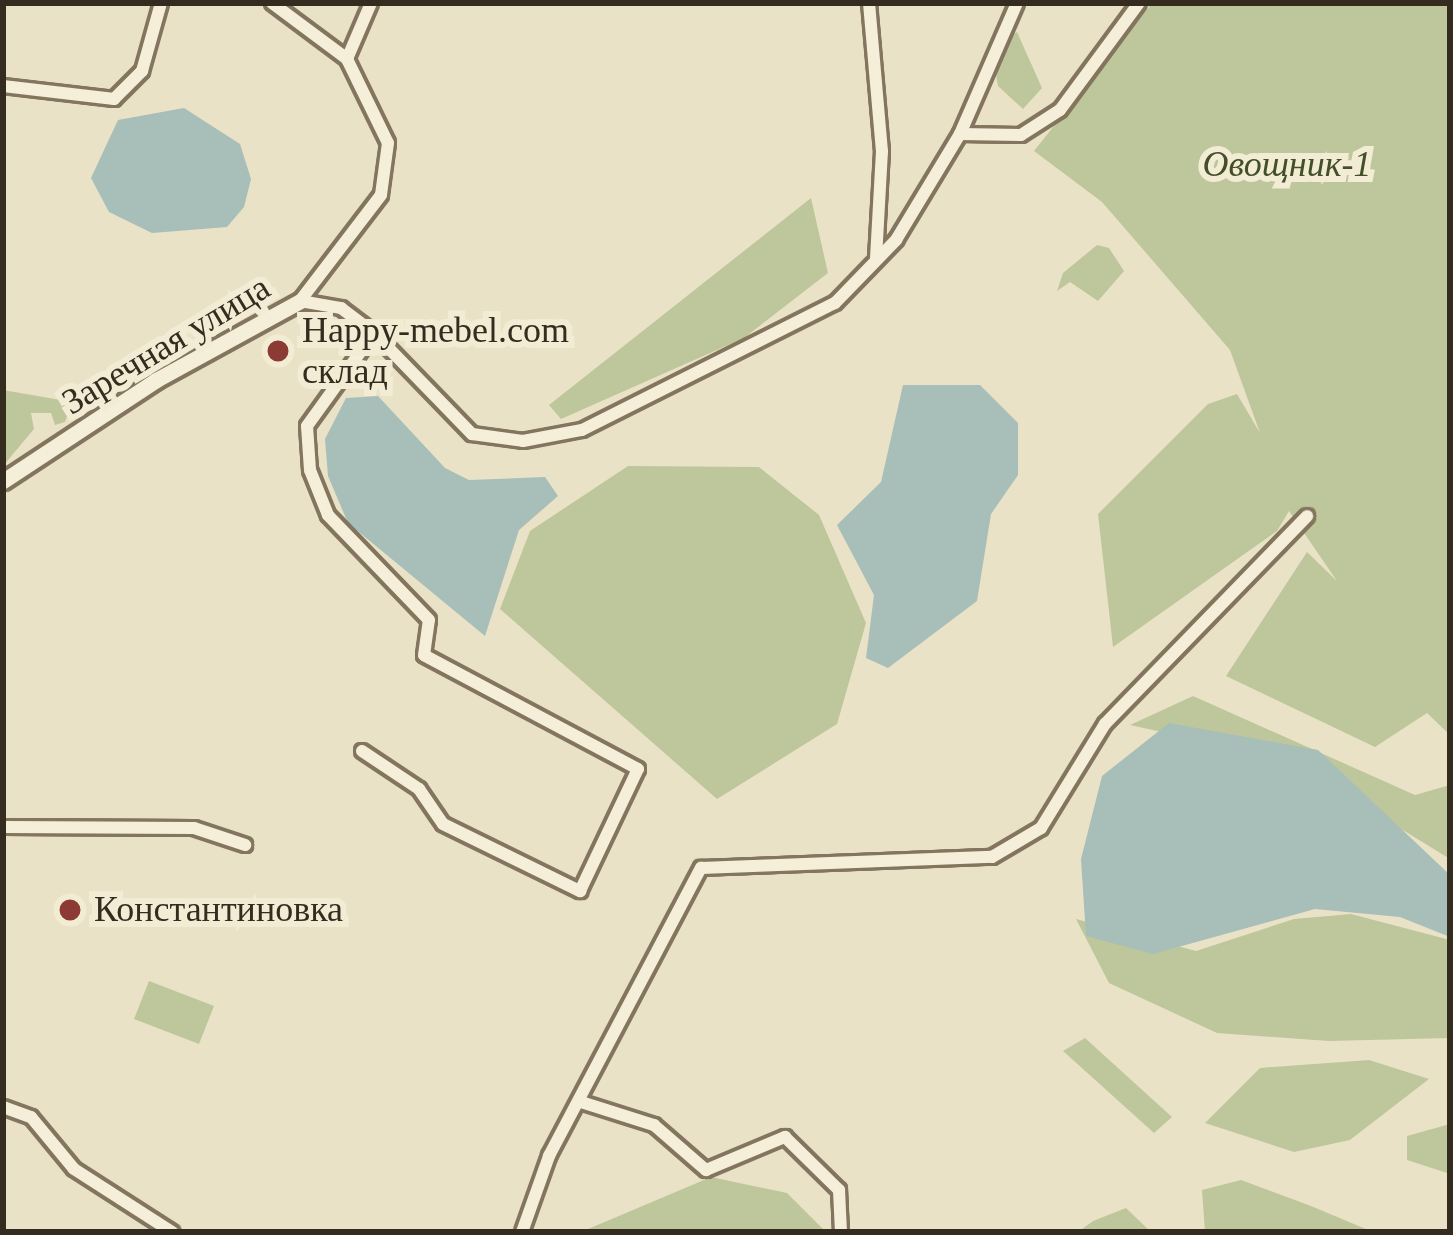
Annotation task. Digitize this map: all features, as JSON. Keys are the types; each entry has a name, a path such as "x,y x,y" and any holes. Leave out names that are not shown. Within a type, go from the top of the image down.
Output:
{"street":[{"path":"3,86 114,99 142,71 160,3"},
{"path":"272,3 347,59 388,143 381,196 300,301 340,308 374,333 472,434 523,441 582,430 836,303 896,240 960,134 1017,3"},
{"path":"347,59 371,3"},
{"path":"868,3 882,151 876,259"},
{"path":"960,134 1022,135 1060,110 1139,3"},
{"name":"Заречная улица","path":"3,481 156,380 300,301"},
{"path":"362,751 419,788 443,824 580,891 638,769 424,655 429,620 328,515 310,470 307,426 374,333"},
{"path":"521,1232 549,1156 701,868 992,857 1041,828 1105,724 1307,516"},
{"path":"3,827 194,828 245,845"},
{"path":"581,1102 654,1126 706,1170 785,1137 839,1190 841,1232"},
{"path":"3,1107 31,1117 74,1169 172,1232"}],"green space":[{"name":"Овощник-1","path":"1152,3 1450,3 1450,735 1427,713 1375,747 1226,676 1307,552 1337,581 1289,511 1277,531 1113,647 1098,514 1208,404 1237,394 1260,433 1230,350 1102,202 1034,151"},
{"path":"1017,32 1042,88 1023,109 998,86 991,46"},
{"path":"811,198 828,273 744,338 561,419 549,405"},
{"path":"1097,245 1109,248 1124,271 1098,301 1070,282 1057,291 1063,273"},
{"path":"3,390 72,402 65,422 55,425 51,413 31,413 34,429 3,466"},
{"path":"628,466 759,467 819,515 866,623 837,724 717,799 500,609 530,531"},
{"path":"1193,696 1415,795 1450,785 1450,859 1289,760 1130,725"},
{"path":"1351,914 1450,940 1450,1038 1329,1041 1217,1033 1109,983 1076,919 1196,951 1294,919"},
{"path":"149,981 214,1006 199,1044 134,1019"},
{"path":"1085,1038 1172,1117 1154,1133 1063,1051"},
{"path":"1369,1060 1429,1079 1350,1140 1294,1152 1205,1123 1260,1068"},
{"path":"1450,1124 1450,1174 1407,1160 1407,1136"},
{"path":"711,1177 787,1193 826,1232 581,1232"},
{"path":"1241,1180 1373,1232 1205,1232 1202,1190"},
{"path":"1126,1208 1151,1232 1078,1232 1093,1221"}],"water":[{"path":"184,108 240,144 251,179 244,207 227,227 152,233 109,212 91,178 118,120"},
{"path":"903,385 980,385 1018,423 1018,475 991,514 977,601 888,668 866,658 874,595 837,525 881,482"},
{"path":"378,396 445,468 469,480 545,477 558,496 519,530 485,636 348,523 328,476 325,439 346,398"},
{"path":"1169,723 1318,750 1450,875 1450,937 1400,917 1315,909 1153,954 1086,936 1081,859 1102,776"}],"place":[{"name":"Happy-mebel.com склад","path":"278,351"},
{"name":"Константиновка","path":"70,910"}]}
